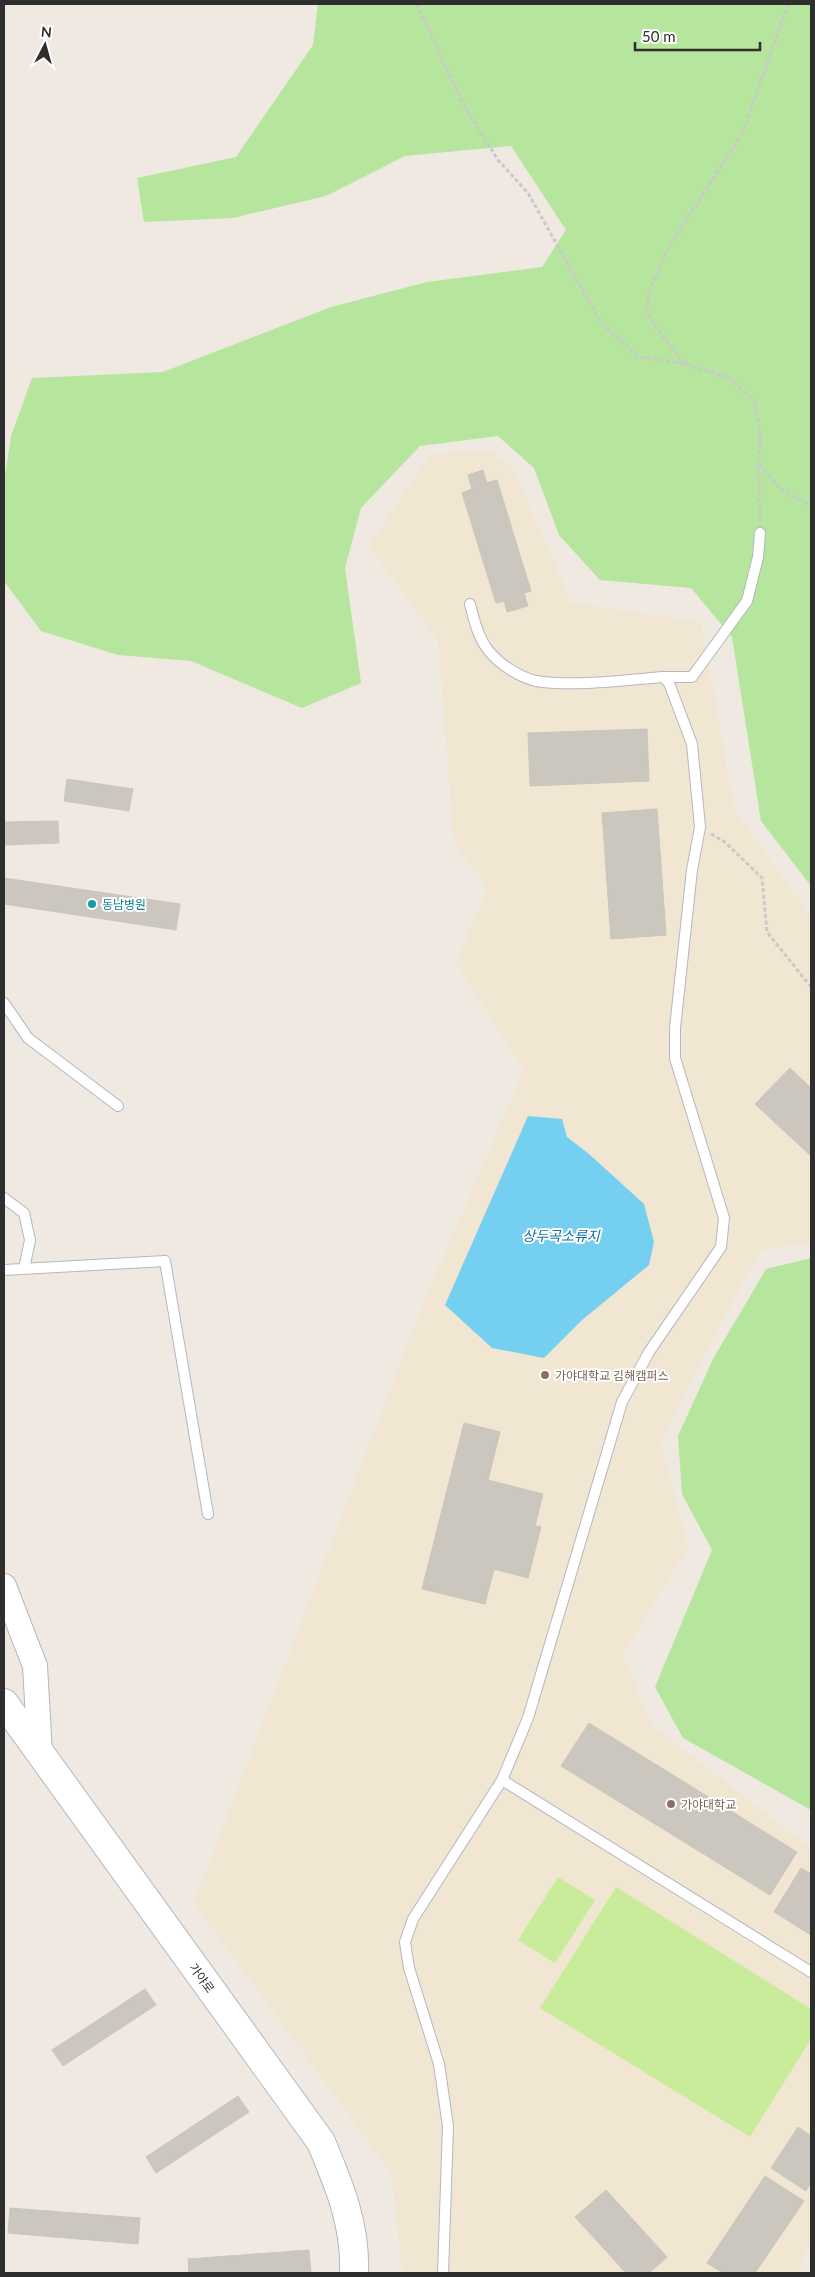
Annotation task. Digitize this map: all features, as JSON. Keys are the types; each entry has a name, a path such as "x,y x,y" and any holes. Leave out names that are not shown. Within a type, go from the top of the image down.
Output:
{"main road":[{"name":"가야로","path":"4,1703 321,2142 342,2194 355,2249 354,2273"}],"street":[{"path":"4,1586 35,1666 40,1753"}],"lane":[{"path":"470,604 478,633 488,650 502,664 519,674 535,680 555,682 692,677 747,601 758,557 760,533"},
{"path":"444,2273 448,2126 439,2064 409,1968 405,1942 413,1919 502,1780 528,1718 622,1402 649,1352 721,1247 724,1218 676,1058 675,1028 692,870 700,827 692,744 670,683 663,677"},
{"path":"4,1003 28,1038 118,1106"},
{"path":"4,1198 24,1213 30,1240 24,1269"},
{"path":"4,1270 166,1261 208,1514"},
{"path":"502,1780 811,1972"}],"path":[{"path":"417,4 463,104 498,160 528,193 601,323 640,357 686,364 730,378 754,400 760,438 758,464 760,533"},
{"path":"686,364 657,328 646,310 652,285 668,250 743,132 788,4"},
{"path":"758,464 782,490 811,505"},
{"path":"700,827 725,842 762,878 767,932 811,987"}],"shaded area":[{"name":"가야대학교 김해캠퍼스","path":"488,450 513,469 572,603 701,622 734,809 811,917 811,1243 760,1250 660,1441 688,1548 623,1654 651,1724 811,1847 811,2240 797,2273 402,2273 392,2174 194,1903 421,1309 524,1070 456,963 488,888 454,842 438,640 369,546 430,455"}],"green space":[{"path":"318,4 811,4 811,886 761,821 732,637 691,588 600,580 559,535 534,468 498,436 420,446 361,508 345,568 361,683 302,708 191,661 118,655 41,631 4,581 4,483 11,436 32,378 163,372 331,307 427,282 542,267 566,230 511,146 405,156 326,196 233,218 144,222 137,178 236,157 313,45"},
{"path":"811,1258 811,1810 683,1738 655,1687 712,1550 682,1494 678,1436 713,1359 766,1269"},
{"path":"558,1877 595,1900 555,1963 518,1940"},
{"path":"616,1887 811,2009 811,2039 750,2137 540,2008"}],"water":[{"name":"상두곡소류지","path":"528,1116 562,1119 567,1137 589,1154 644,1204 654,1242 649,1265 582,1320 544,1358 492,1348 445,1305"}],"building":[{"path":"483,470 487,483 497,480 531,591 524,593 528,606 507,612 504,601 496,603 462,493 472,489 468,475"},
{"path":"647,729 649,781 530,786 528,733"},
{"path":"67,779 133,789 129,811 64,801"},
{"path":"657,809 666,935 611,939 602,813"},
{"path":"58,821 59,843 4,845 4,822"},
{"name":"동남병원","path":"4,878 180,904 176,930 4,904"},
{"path":"790,1068 811,1088 811,1156 755,1104"},
{"path":"464,1423 500,1432 488,1480 543,1494 535,1526 541,1527 528,1578 494,1569 485,1604 422,1589"},
{"name":"가야대학교","path":"589,1723 797,1852 770,1895 561,1766"},
{"path":"801,1868 811,1874 811,1935 774,1912"},
{"path":"145,1989 156,2005 63,2066 52,2050"},
{"path":"238,2096 249,2112 156,2173 146,2157"},
{"path":"798,2127 811,2136 811,2183 806,2191 771,2168"},
{"path":"765,2176 804,2201 755,2273 723,2273 707,2263"},
{"path":"606,2190 667,2257 649,2273 626,2273 575,2217"},
{"path":"10,2208 140,2218 138,2244 8,2233"},
{"path":"309,2250 311,2273 189,2273 188,2259"}],"place":[{"name":"동남병원","path":"92,904"},
{"name":"가야대학교 김해캠퍼스","path":"545,1375"},
{"name":"가야대학교","path":"671,1804"}]}
